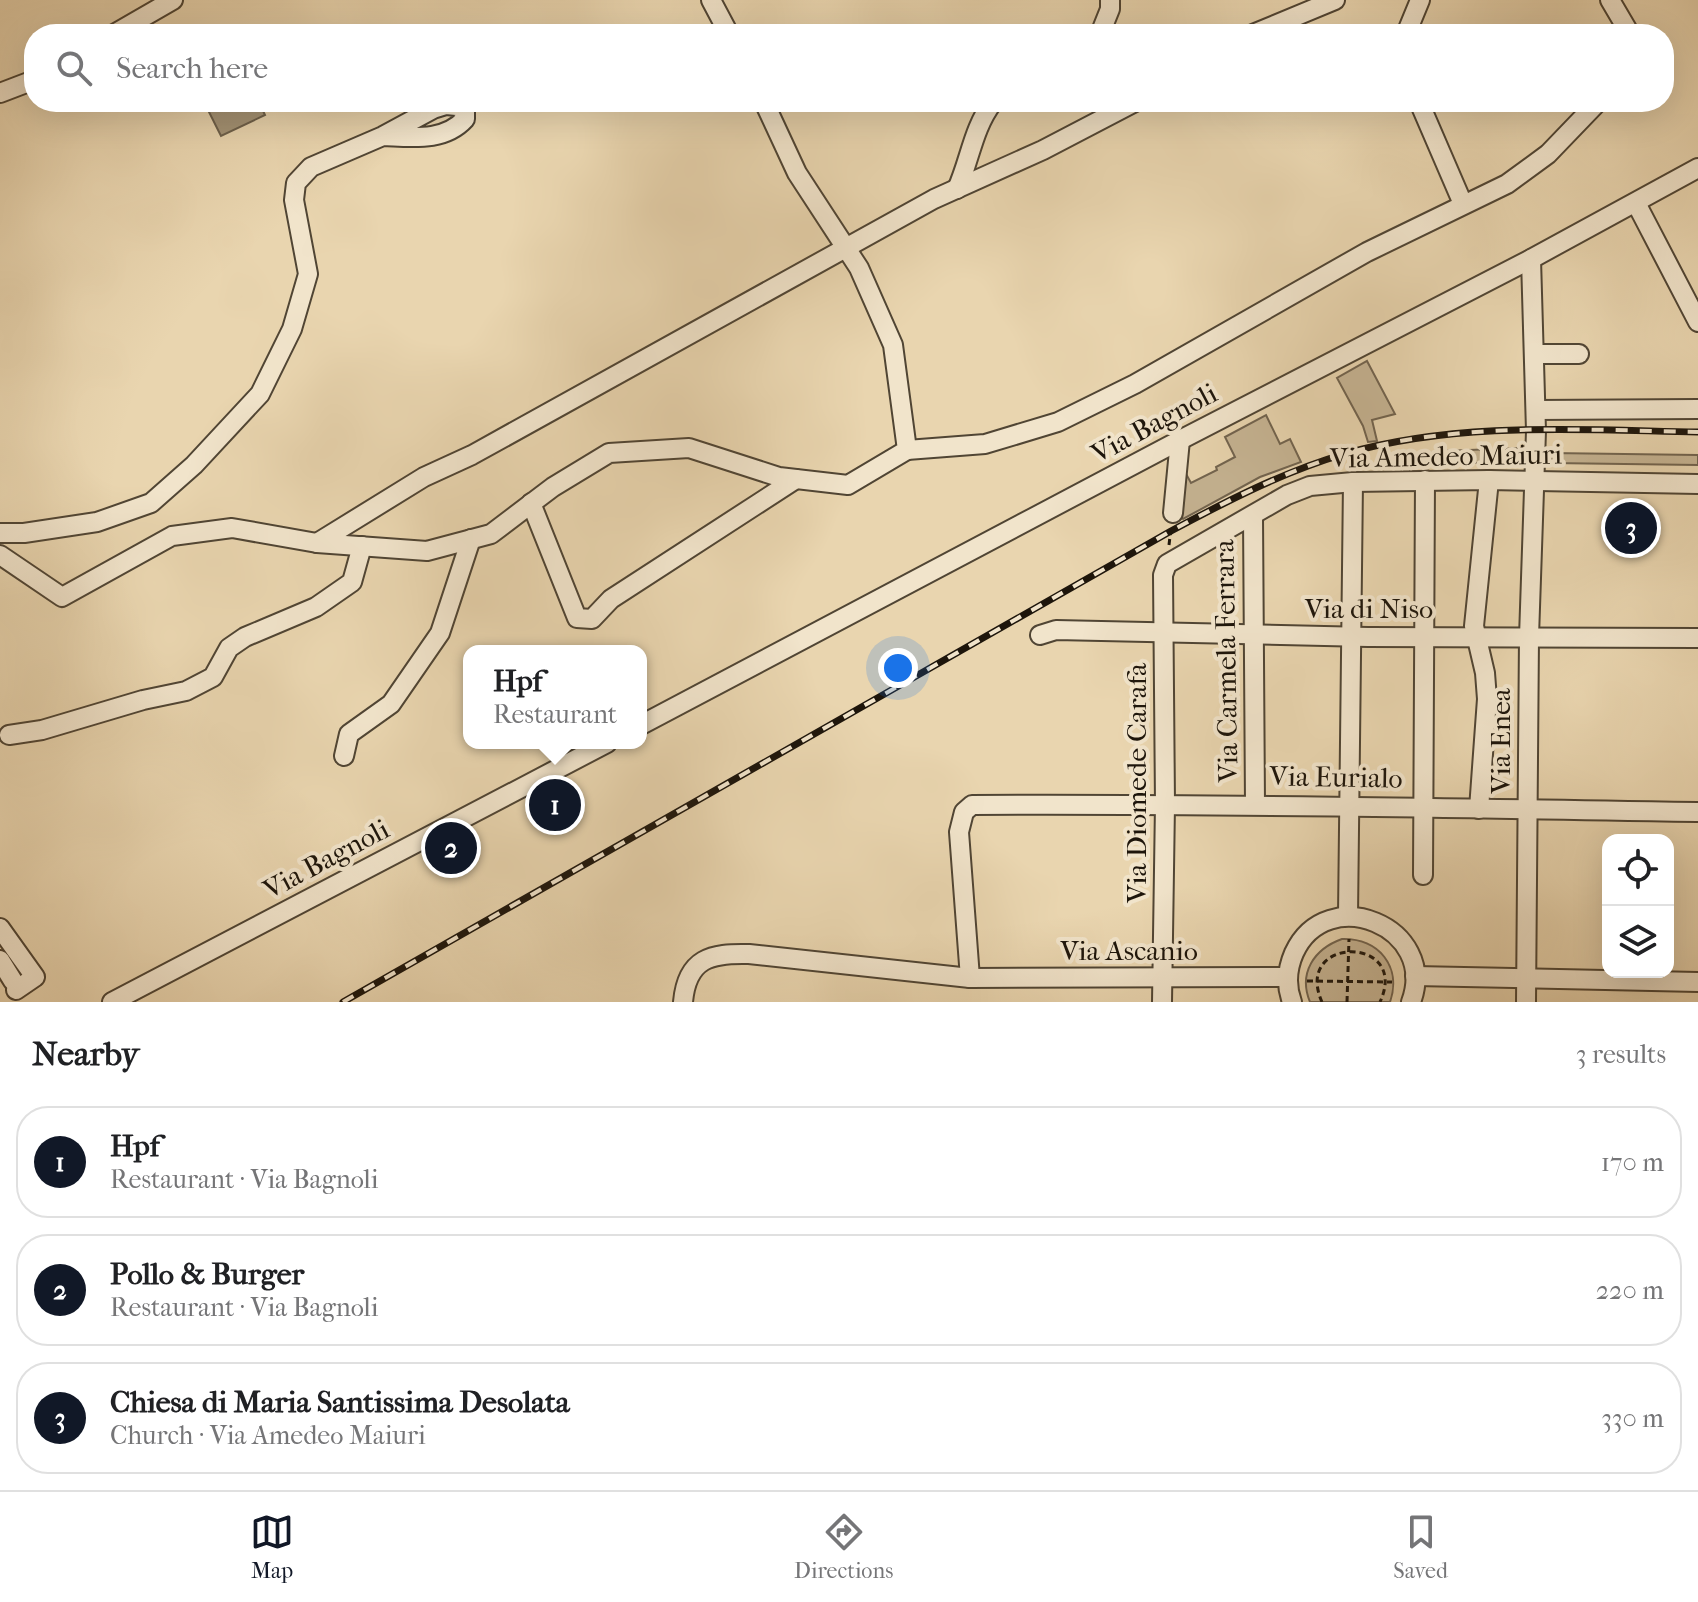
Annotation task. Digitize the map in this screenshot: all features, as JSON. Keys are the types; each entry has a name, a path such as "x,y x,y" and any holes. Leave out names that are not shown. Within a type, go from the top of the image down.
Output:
{"street":[{"path":"131,24 173,0"},
{"path":"711,0 724,24"},
{"path":"1104,24 1110,0"},
{"path":"1277,24 1335,0"},
{"path":"1404,0 1405,24"},
{"path":"1409,24 1420,0"},
{"path":"1610,0 1624,24"},
{"path":"0,93 24,84"},
{"path":"769,112 797,173 859,268 893,345 907,450"},
{"path":"957,189 977,127 987,112"},
{"path":"317,543 424,477 472,455 957,189 1043,150 1116,112"},
{"path":"1423,112 1463,204"},
{"path":"0,555 62,597 172,536 232,528 317,543 427,551 491,534 553,487 609,453 689,448 779,477 848,485 907,450 985,444 1058,422 1135,384 1367,252 1507,184 1548,154 1588,112"},
{"path":"0,533 24,533 97,522 151,503 194,465 260,394 292,329 308,274 294,200 296,183 311,167 383,136"},
{"name":"Via Bagnoli","path":"647,722 1180,440 1531,259 1697,167"},
{"path":"1636,203 1698,322"},
{"path":"1531,259 1536,410 1698,409"},
{"path":"1535,354 1579,354"},
{"name":"Via Enea","path":"1526,1002 1529,637 1536,410"},
{"path":"1173,513 1180,440"},
{"path":"531,503 577,618 592,619 611,599 796,479"},
{"path":"1423,875 1425,480"},
{"name":"Via Amedeo Maiuri","path":"1167,564 1287,495 1310,486 1425,480 1698,484"},
{"path":"1479,809 1487,699 1474,622 1489,480"},
{"path":"1348,916 1353,482"},
{"name":"Via Carmela Ferrara","path":"1253,517 1255,804"},
{"path":"344,756 349,734 391,704 440,633 471,539"},
{"path":"9,735 42,730 143,700 186,691 213,677 229,648 245,637 316,607 352,582 362,546"},
{"name":"Via Diomede Carafa","path":"1162,1002 1165,804 1163,575 1167,564"},
{"name":"Via di Niso","path":"1040,635 1056,630 1351,637 1698,638"},
{"name":"Via Bagnoli","path":"112,1002 596,749"},
{"name":"Via Eurialo","path":"970,978 959,832 964,812 972,805 1255,804 1698,812"},
{"path":"1292,1002 1297,979 1290,961 1307,934 1320,924 1348,916 1371,919 1388,928 1402,941 1411,958 1415,976 1411,1002"},
{"path":"0,928 35,977 15,986 0,960"},
{"name":"Via Ascanio","path":"683,1002 695,967 718,953 970,978 1297,979"},
{"path":"1415,976 1698,982"}],"path":[{"path":"1167,564 1173,513"},
{"path":"1347,1002 1349,939"},
{"path":"1322,1002 1317,981 1320,970 1327,960 1348,950 1369,955 1377,962 1386,982 1380,1002"},
{"path":"1297,979 1392,982"}],"shaded area":[{"path":"209,112 264,112 265,115 221,136"},
{"path":"1367,361 1395,414 1372,420 1377,441 1368,442 1363,426 1337,378"},
{"path":"1266,415 1280,444 1290,439 1301,462 1260,477 1183,519 1180,515 1185,472 1191,483 1217,470 1216,467 1235,457 1225,437"},
{"path":"1521,448 1521,463 1400,463 1400,458 1442,451"},
{"path":"1551,453 1698,455 1698,465 1551,463"},
{"path":"1342,939 1367,944 1384,957 1393,977 1390,1002 1310,1002 1306,981 1311,963 1324,949"}],"railway":[{"path":"343,1002 1171,531 1277,478 1344,454 1431,436 1565,429 1698,432"}],"place":[{"name":"Chiesa di Maria Santissima Desolata","path":"1631,528"},
{"name":"Hpf","path":"555,805"},
{"name":"Pollo & Burger","path":"451,848"}]}
